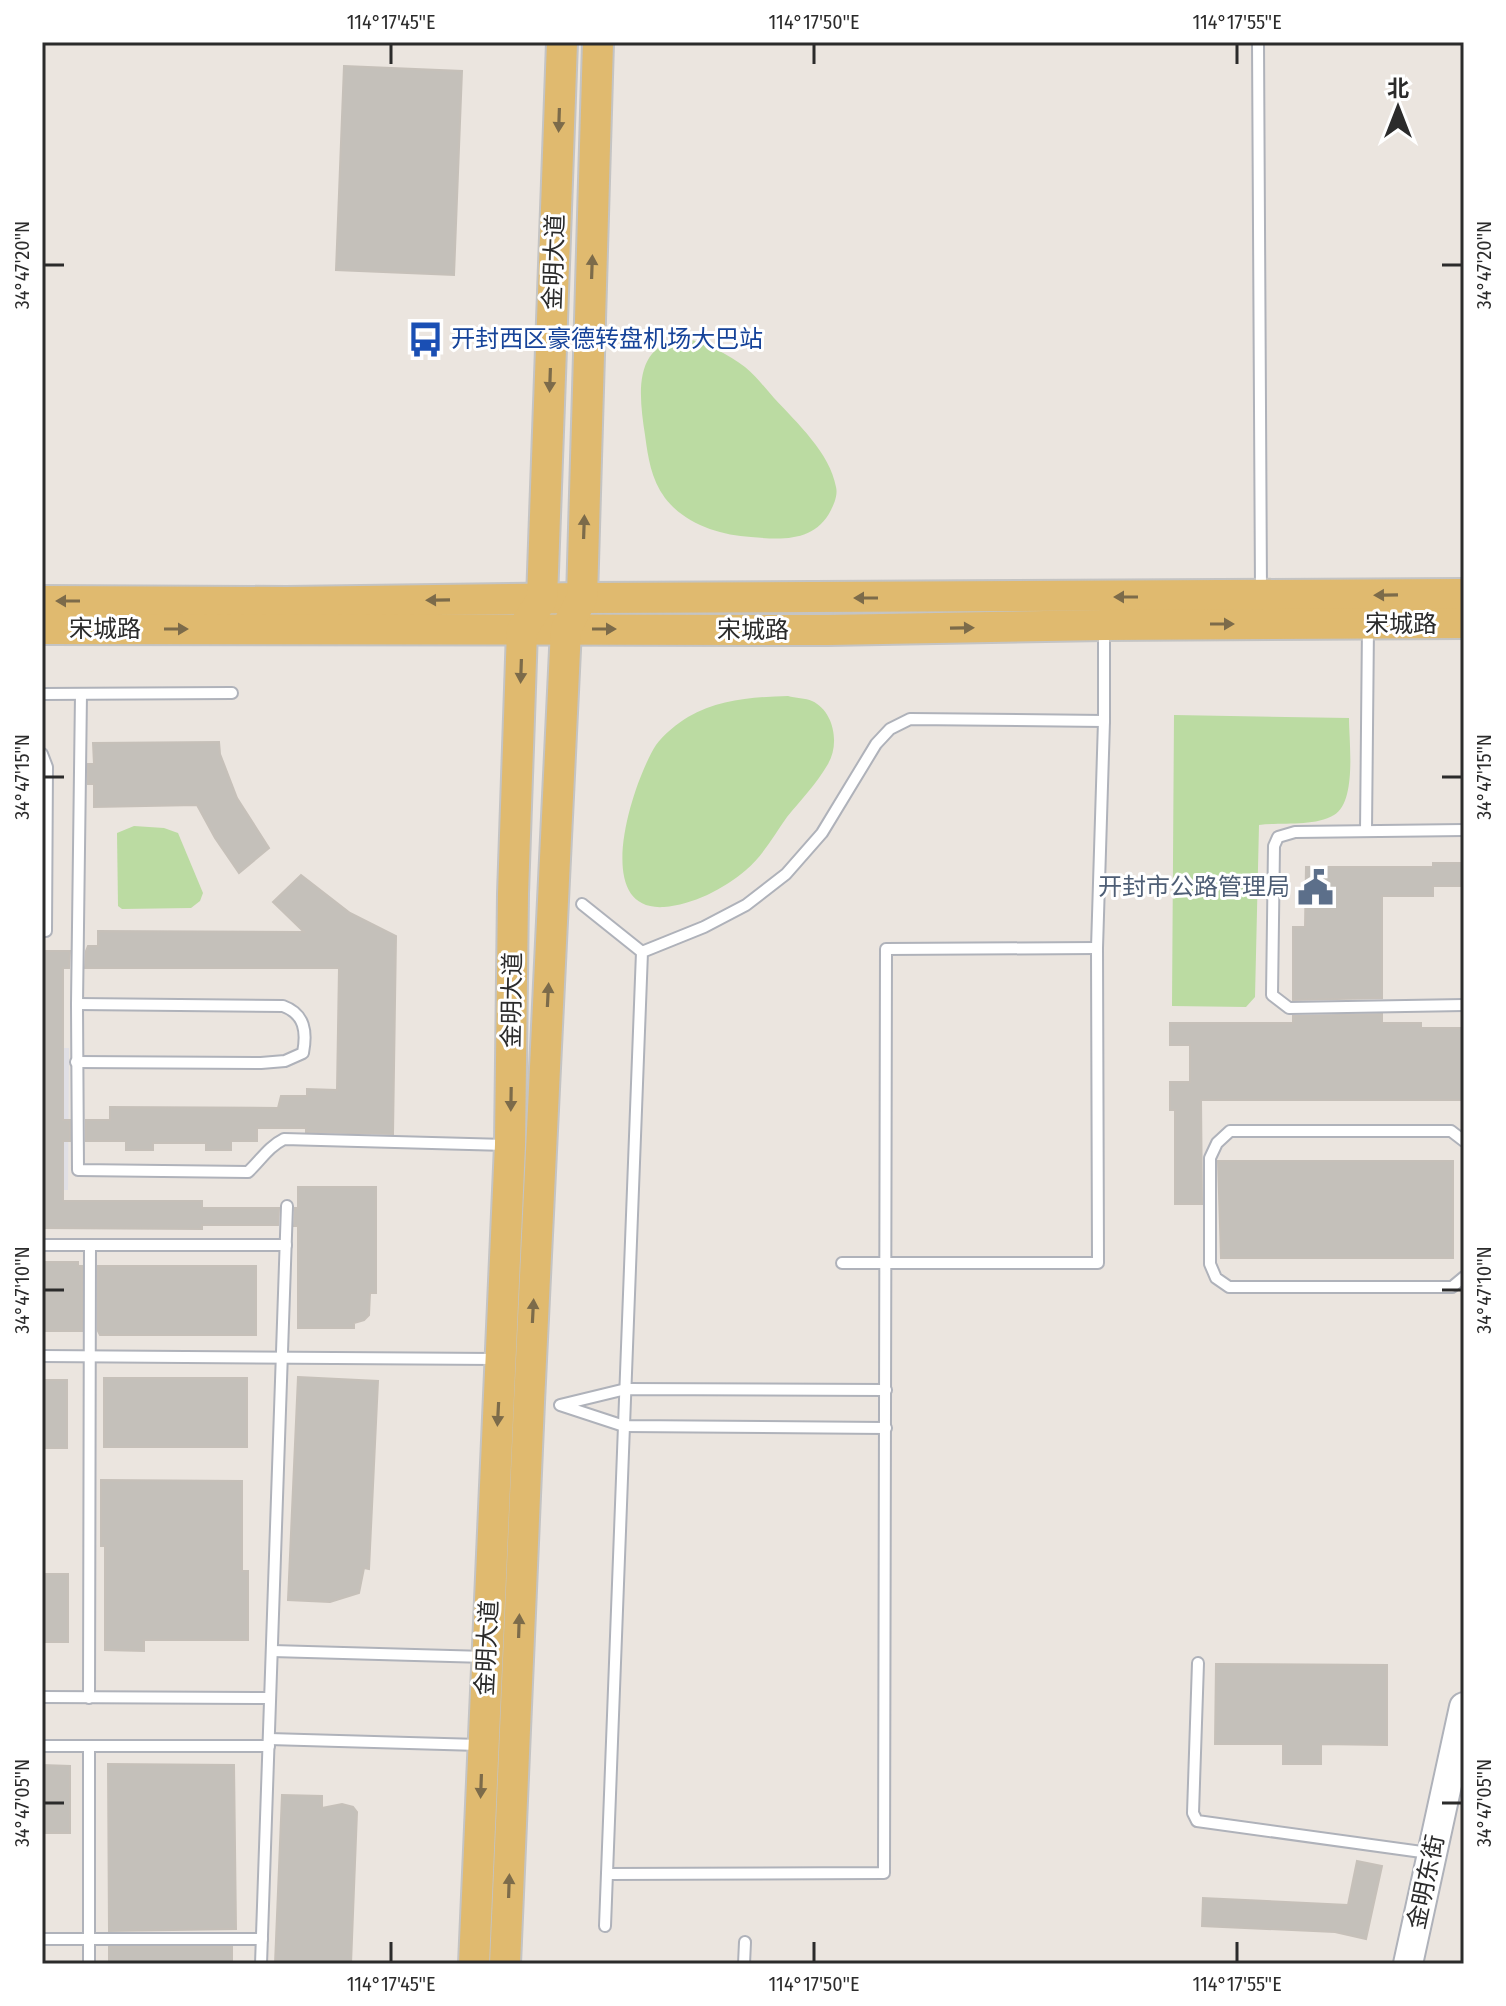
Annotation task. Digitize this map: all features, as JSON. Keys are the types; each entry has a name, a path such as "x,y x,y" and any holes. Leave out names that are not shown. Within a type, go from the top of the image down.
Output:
{"main road":[{"name":"金明大道","path":"542,599 562,42"},
{"name":"金明大道","path":"505,1964 566,629 582,598 598,42"},
{"name":"宋城路","path":"42,601 1464,594"},
{"path":"522,630 542,599"},
{"name":"宋城路","path":"42,629 828,630 1464,623"},
{"name":"金明大道","path":"474,1964 510,1145 513,894 522,630"}],"street":[{"name":"金明东街","path":"1408,1964 1464,1707"}],"lane":[{"path":"1258,42 1261,597"},
{"path":"1366,831 1368,624"},
{"path":"842,1263 1098,1263 1097,948 1104,625"},
{"path":"42,694 232,693"},
{"path":"81,694 76,1062 78,1170 248,1172 264,1158 271,1146 284,1139 510,1145"},
{"path":"642,952 704,927 746,905 786,874 822,833 876,744 890,729 910,719 1104,721"},
{"path":"42,754 47,767 46,931 42,931"},
{"path":"1464,830 1295,832 1278,837 1274,846 1272,995 1289,1008 1464,1005"},
{"path":"582,904 642,952"},
{"path":"607,1874 884,1873 886,949 1097,948"},
{"path":"605,1926 642,952"},
{"path":"76,1062 273,1062 285,1061 303,1053 305,1043 305,1028 299,1015 283,1006 77,1004"},
{"path":"1464,1141 1451,1131 1230,1131 1217,1143 1210,1158 1210,1264 1216,1278 1229,1287 1452,1287 1464,1277"},
{"path":"261,1964 287,1206"},
{"path":"42,1245 286,1245"},
{"path":"89,1698 90,1245"},
{"path":"42,1356 282,1355 501,1359"},
{"path":"560,1405 626,1389 886,1390"},
{"path":"529,1402 560,1405 624,1426 886,1428"},
{"path":"272,1651 486,1657"},
{"path":"1198,1663 1193,1813 1197,1821 1432,1853"},
{"path":"42,1697 270,1698"},
{"path":"42,1746 269,1743 483,1745"},
{"path":"89,1746 89,1964"},
{"path":"42,1939 262,1939"},
{"path":"744,1964 745,1942"}],"shaded area":[{"path":"42,1048 69,1048 68,1190 42,1190"}],"green space":[{"path":"685,338 716,350 745,367 820,450 833,474 836,493 831,510 816,528 797,537 786,538 727,534 682,515 665,498 653,476 649,460 641,388 647,361 656,350 668,342"},
{"path":"788,696 812,701 830,720 834,747 819,778 757,859 737,877 718,890 686,903 664,907 641,903 628,889 623,867 624,841 637,785 656,745 684,720 712,706 750,698"},
{"path":"1174,715 1349,718 1349,785 1341,808 1334,815 1317,821 1259,825 1255,997 1246,1007 1172,1006"},
{"path":"134,826 164,828 178,833 203,893 200,901 191,908 122,909 118,906 117,833"}],"building":[{"path":"344,66 462,71 454,275 336,270"},
{"path":"219,742 220,754 237,798 269,848 239,873 197,805 94,807 94,784 88,784 88,764 94,764 93,743"},
{"path":"1433,863 1464,863 1464,886 1433,886 1433,896 1382,896 1382,998 1293,1000 1293,927 1305,927 1306,867 1433,867"},
{"path":"301,875 350,913 396,936 393,1134 257,1128 257,1141 231,1141 231,1150 206,1150 206,1143 153,1143 153,1150 126,1150 126,1141 86,1141 86,1120 110,1120 110,1107 278,1108 281,1096 307,1096 307,1089 337,1090 339,968 85,968 88,946 98,946 98,931 304,932 273,902"},
{"path":"42,951 70,951 69,968 63,968 63,1120 70,1120 70,1141 63,1141 63,1201 202,1201 202,1208 279,1208 278,1225 202,1225 202,1229 42,1228"},
{"path":"1382,1014 1382,1023 1421,1023 1421,1028 1464,1028 1464,1100 1201,1100 1202,1204 1175,1204 1175,1110 1170,1110 1170,1082 1190,1082 1190,1045 1170,1045 1170,1023 1293,1023 1293,1016"},
{"path":"1218,1161 1453,1161 1453,1258 1221,1258"},
{"path":"298,1187 376,1187 376,1293 370,1293 369,1315 354,1323 354,1328 298,1328 298,1226 294,1226"},
{"path":"42,1262 78,1262 78,1266 82,1266 82,1331 42,1331"},
{"path":"98,1266 256,1266 256,1335 100,1335"},
{"path":"298,1377 378,1381 369,1569 364,1568 359,1593 330,1602 288,1600"},
{"path":"104,1378 247,1378 247,1447 104,1447"},
{"path":"42,1380 67,1380 67,1448 42,1448"},
{"path":"101,1480 242,1481 242,1571 248,1571 248,1640 144,1640 144,1651 105,1650 105,1546 101,1546"},
{"path":"42,1574 68,1574 68,1642 42,1642"},
{"path":"1216,1664 1387,1665 1387,1745 1321,1744 1321,1764 1283,1764 1283,1744 1215,1744"},
{"path":"108,1764 234,1765 236,1929 109,1931"},
{"path":"42,1765 70,1766 70,1833 42,1833"},
{"path":"282,1795 322,1796 322,1808 342,1804 353,1807 357,1812 351,1964 275,1964"},
{"path":"1357,1861 1382,1866 1366,1939 1335,1932 1202,1926 1203,1898 1348,1905"},
{"path":"109,1947 232,1947 232,1964 109,1964"}],"place":[{"name":"开封西区豪德转盘机场大巴站","path":"425,339"},
{"name":"开封市公路管理局","path":"1316,887"}]}
